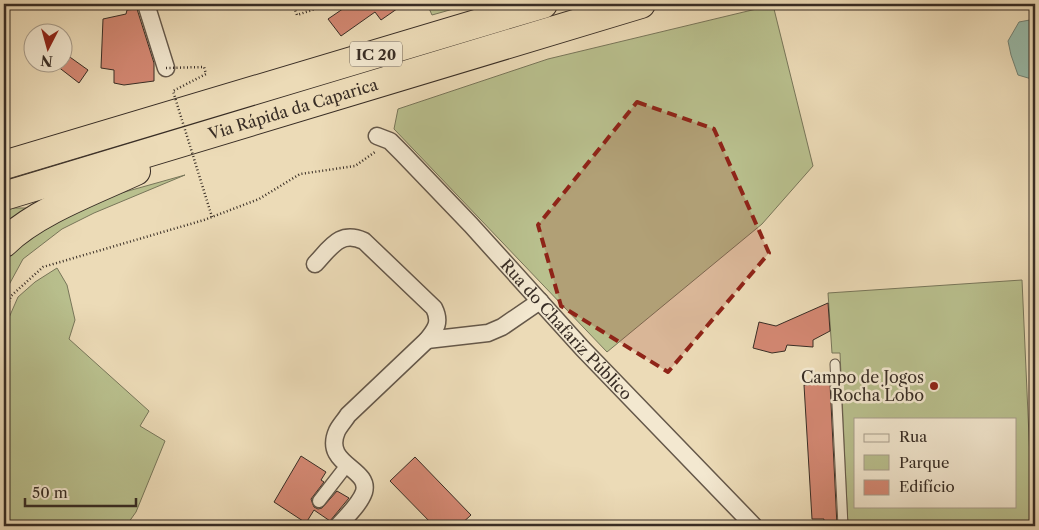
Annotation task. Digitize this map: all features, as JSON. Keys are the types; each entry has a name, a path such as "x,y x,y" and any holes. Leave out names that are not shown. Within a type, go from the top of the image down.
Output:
{"highway":[{"name":"Via Rápida da Caparica","path":"4,165 543,4"},
{"name":"Via Rápida da Caparica","path":"4,196 641,4"},
{"path":"4,243 14,233 61,206 224,130"},
{"path":"4,151 90,140"}],"street":[{"path":"146,4 166,68"},
{"name":"Rua do Chafariz Público","path":"383,139 450,203 583,349 754,526"},
{"path":"315,264 337,241 347,236 354,236 364,241 434,308 438,321 436,329 427,340 348,415 338,430 334,441 336,452 347,466 362,478 365,486 364,495 338,526"},
{"path":"427,340 488,333 502,327 540,301"},
{"path":"319,501 347,466"}],"lane":[{"path":"835,364 843,526"}],"path":[{"path":"293,4 297,15 330,4"},
{"path":"166,68 204,68 206,74 173,91 212,217"},
{"path":"4,315 11,296 43,267 212,217 259,199 300,174 355,166 383,139"}],"highlighted area":[{"path":"637,102 714,129 769,253 668,372 561,306 538,225"}],"green space":[{"path":"427,4 471,4 432,15"},
{"path":"773,5 813,166 762,224 607,352 394,129 398,109 548,59"},
{"path":"185,175 94,213 62,229 23,259 4,294 4,255 64,209"},
{"path":"28,208 4,229 4,210"},
{"path":"57,268 67,285 75,320 69,339 149,411 140,426 165,441 136,512 126,526 4,526 4,329 18,297 35,282"},
{"name":"Campo de Jogos Rocha Lobo","path":"1022,280 1033,526 848,526 840,353 832,353 828,293"}],"shaded area":[{"path":"1035,19 1035,80 1018,75 1008,41 1019,22"}],"building":[{"path":"350,4 404,4 381,20 375,12 341,36 328,19"},
{"path":"137,9 154,63 154,81 124,85 114,83 114,70 101,68 103,19 126,14 127,10"},
{"path":"72,59 88,70 79,83 65,72 72,72"},
{"path":"828,303 830,331 813,340 813,347 787,345 785,351 772,353 753,348 759,322 776,326"},
{"path":"830,383 837,526 823,526 824,519 812,519 804,385"},
{"path":"301,456 326,472 321,480 324,482 311,499 314,507 322,508 337,491 349,498 330,521 314,510 306,523 274,502"},
{"path":"415,457 471,515 459,526 434,526 390,481"}],"place":[{"name":"Campo de Jogos Rocha Lobo","path":"934,386"}]}
